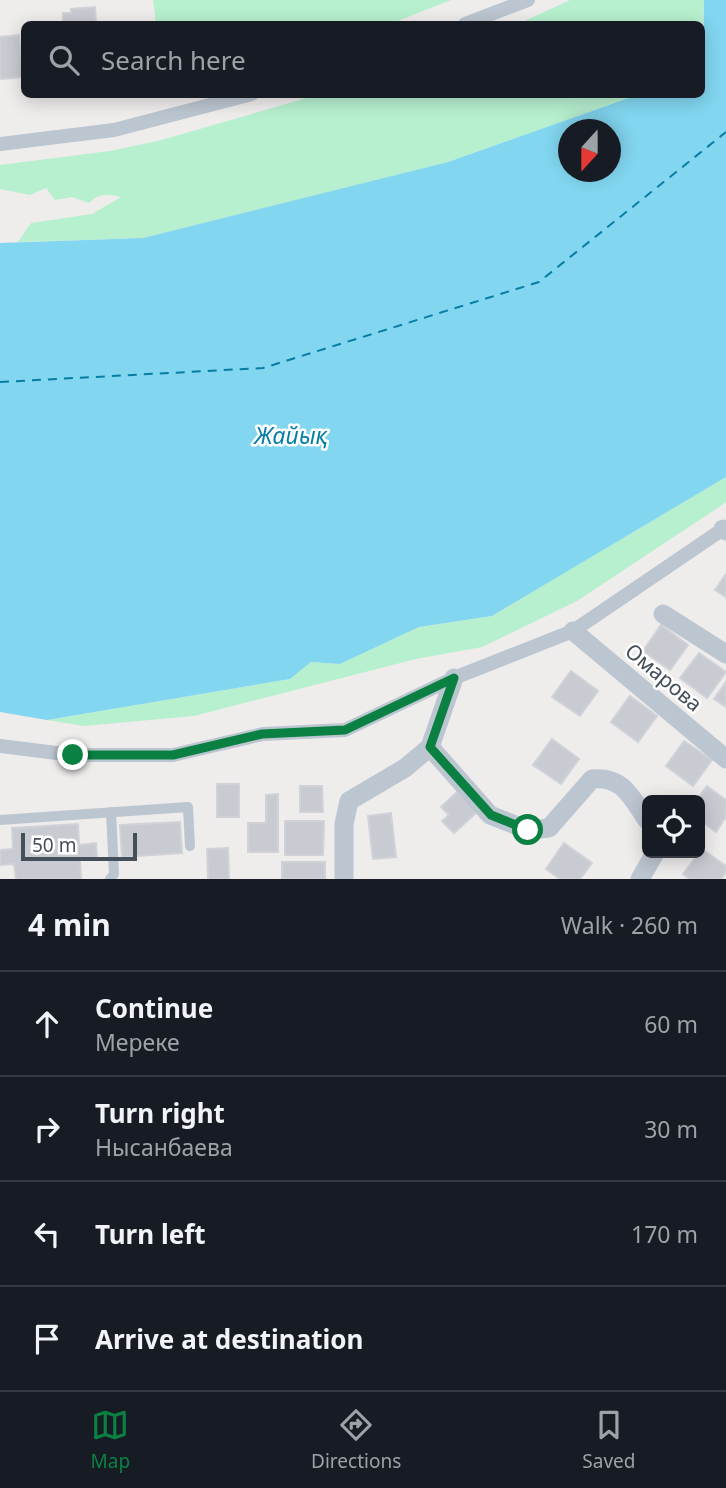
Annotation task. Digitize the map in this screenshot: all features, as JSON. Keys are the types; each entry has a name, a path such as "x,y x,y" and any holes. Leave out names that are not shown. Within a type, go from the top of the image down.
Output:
{"street":[{"path":"473,21 527,0"},
{"path":"0,144 114,130 237,98"},
{"path":"0,746 73,755 173,755 262,734 345,730 454,678 573,631 725,529"},
{"path":"663,614 726,654"},
{"name":"Омарова","path":"573,631 726,759"},
{"path":"344,879 344,824 349,802 405,768 430,747 454,678"},
{"path":"430,747 491,815 528,830 549,828 592,779 608,778 624,788 642,813"},
{"path":"640,879 652,858"}],"lane":[{"path":"0,820 188,807 190,846"},
{"path":"110,879 114,874 111,812"}],"green space":[{"path":"153,0 451,0 398,21 156,21"},
{"path":"570,0 704,0 703,21 524,21"},
{"path":"307,98 629,98 569,119 558,119 558,123 448,162 143,238 18,242 31,223 92,214 121,197 104,195 89,203 72,197 55,200 46,188 30,195 0,189 0,165 110,151 158,141"},
{"path":"726,477 726,502 719,507 577,601 482,647 416,659 194,716 84,726 47,720 290,679 311,662 340,664 419,627 492,616"}],"water":[{"name":"Жайық","path":"704,0 726,0 726,477 492,616 419,627 340,664 311,662 290,679 47,720 0,712 0,243 143,238 448,162 558,123 558,182 621,182 621,119 569,119 629,98 705,98"}],"building":[{"path":"95,7 96,21 63,21 63,13 71,13 71,9"},
{"path":"19,35 21,77 0,79 0,37"},
{"path":"726,574 726,597 715,590"},
{"path":"661,625 688,645 670,670 643,651"},
{"path":"699,653 726,672 707,698 680,678"},
{"path":"571,671 598,691 580,716 552,697"},
{"path":"726,682 726,707 714,699"},
{"path":"630,696 657,716 638,742 611,722"},
{"path":"552,739 579,759 561,784 533,765"},
{"path":"684,741 712,760 693,786 666,766"},
{"path":"217,784 239,784 239,817 217,817"},
{"path":"300,786 322,786 323,812 300,812"},
{"path":"707,786 726,800 726,817 716,832 705,824 705,795 701,795"},
{"path":"458,791 477,812 454,833 442,821 449,815 441,807"},
{"path":"278,794 278,852 248,852 248,823 266,823 266,795"},
{"path":"391,813 396,857 373,859 368,816"},
{"path":"285,821 324,821 323,855 285,855"},
{"path":"180,822 182,853 122,857 120,825"},
{"path":"78,824 79,845 96,843 97,858 80,859 81,879 16,879 14,864 0,865 0,850 13,849 12,828"},
{"path":"564,843 592,863 580,879 560,879 546,869"},
{"path":"228,848 229,879 208,879 207,849"},
{"path":"705,851 726,866 726,872 721,879 690,879 683,874 695,858 705,858"},
{"path":"282,862 325,862 325,879 282,879"}],"ferry route":[{"path":"0,382 263,368 539,282 726,132"}],"route":[{"path":"73,755 173,755 262,734 345,730 454,678 430,747 491,815 528,830"}]}
